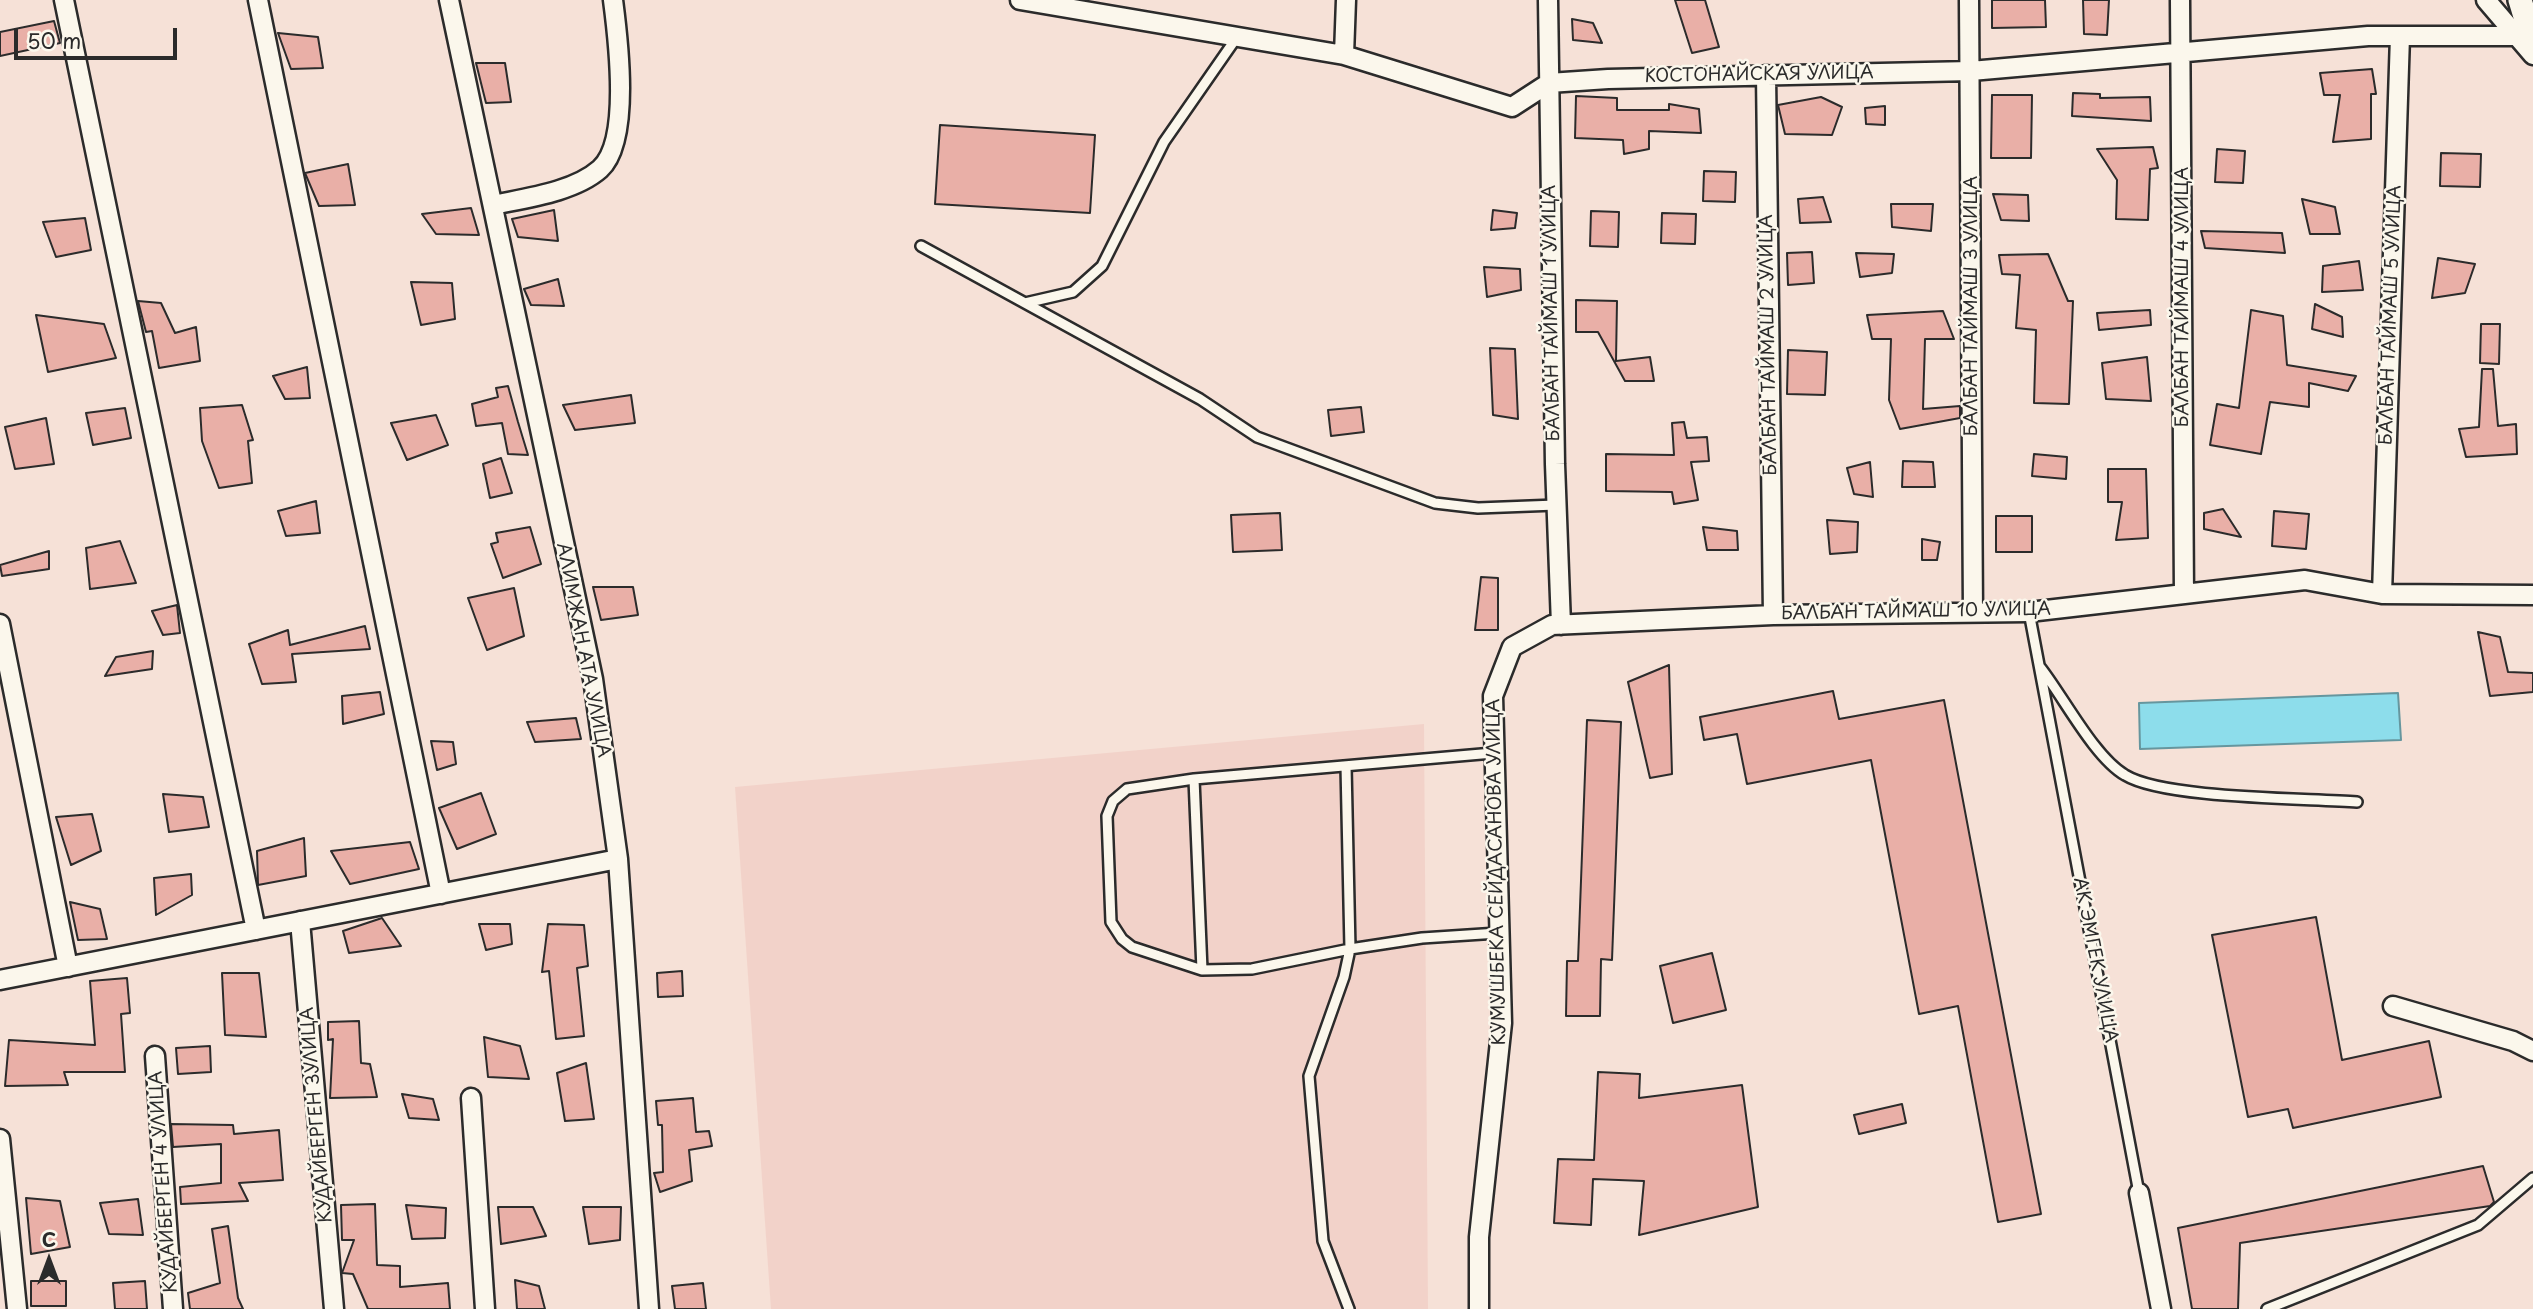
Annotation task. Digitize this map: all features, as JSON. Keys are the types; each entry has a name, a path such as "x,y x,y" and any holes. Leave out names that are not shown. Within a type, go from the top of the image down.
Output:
{"street":[{"path":"64,0 256,930"},
{"path":"258,0 441,894"},
{"name":"АЛИМЖАН АТА УЛИЦА","path":"449,0 593,679 618,859 649,1309"},
{"path":"493,205 557,191 601,169 617,139 621,59 613,0"},
{"name":"КОСТОНАЙСКАЯ УЛИЦА","path":"1020,0 1344,55 1512,107 1549,83 1608,79 1971,71 2400,36 2524,40"},
{"path":"1344,55 1346,0"},
{"name":"БАЛБАН ТАЙМАШ 1 УЛИЦА","path":"1548,0 1556,505 1561,625"},
{"name":"БАЛБАН ТАЙМАШ 3 УЛИЦА","path":"1969,0 1973,612"},
{"name":"БАЛБАН ТАЙМАШ 4 УЛИЦА","path":"2180,0 2184,594"},
{"path":"2486,0 2524,40 2533,55"},
{"path":"2520,0 2524,40"},
{"name":"БАЛБАН ТАЙМАШ 5 УЛИЦА","path":"2382,594 2400,36"},
{"name":"БАЛБАН ТАЙМАШ 2 УЛИЦА","path":"1766,75 1773,615"},
{"name":"БАЛБАН ТАЙМАШ 10 УЛИЦА","path":"1512,647 1552,625 1773,615 2029,612 2305,580 2382,594 2533,595"},
{"path":"0,624 68,967"},
{"name":"КУМУШБЕКА СЕЙДАСАНОВА УЛИЦА","path":"1479,1309 1479,1237 1502,1023 1493,696 1512,647"},
{"path":"0,980 618,859"},
{"name":"КУДАЙБЕРГЕН 3УЛИЦА","path":"300,921 334,1309"},
{"path":"2393,1006 2513,1041 2533,1051"},
{"name":"КУДАЙБЕРГЕН 4 УЛИЦА","path":"155,1056 173,1309"},
{"path":"471,1098 485,1309"},
{"path":"0,1139 17,1309"},
{"name":"АК ЭМГЕК УЛИЦА","path":"2139,1193 2161,1309"}],"lane":[{"path":"1025,303 1073,292 1102,266 1164,142 1237,37"},
{"path":"921,246 1200,399 1257,437 1434,503 1478,508 1556,505"},
{"name":"АК ЭМГЕК УЛИЦА","path":"2029,612 2139,1193"},
{"path":"2039,665 2096,748 2125,775 2166,789 2357,802"},
{"path":"1493,753 1194,779 1127,789 1113,801 1107,816 1111,922 1122,939 1132,947 1202,970 1252,969 1422,938 1498,933"},
{"path":"1346,766 1350,950 1344,977 1309,1076 1309,1105 1324,1241 1349,1309"},
{"path":"1194,779 1202,970"},
{"path":"2267,1309 2478,1225 2533,1178"}],"shaded area":[{"path":"1424,724 1428,1309 771,1309 735,787"}],"water":[{"path":"2398,693 2401,740 2140,749 2139,703"}],"building":[{"path":"1675,0 1705,0 1719,47 1692,53"},
{"path":"1992,0 2045,0 2046,27 1992,28"},
{"path":"2083,0 2109,0 2107,35 2084,34"},
{"path":"1572,19 1593,23 1602,43 1573,40"},
{"path":"54,21 60,43 0,56 0,32"},
{"path":"278,33 318,37 323,68 291,69"},
{"path":"476,63 505,63 511,102 486,103"},
{"path":"2372,69 2376,94 2371,94 2371,139 2333,142 2340,95 2324,95 2320,73"},
{"path":"2073,93 2100,94 2100,98 2150,97 2151,121 2072,116"},
{"path":"1992,95 2032,95 2031,158 1991,158"},
{"path":"1576,96 1617,98 1617,110 1669,110 1669,104 1699,109 1701,133 1649,131 1649,149 1624,154 1623,140 1575,138"},
{"path":"1821,97 1842,107 1832,135 1785,134 1778,105"},
{"path":"1885,106 1885,125 1866,124 1865,108"},
{"path":"940,125 1095,135 1090,213 935,204"},
{"path":"2153,147 2158,168 2150,169 2148,220 2116,219 2117,180 2097,149"},
{"path":"2217,149 2245,151 2243,183 2215,182"},
{"path":"2441,153 2481,154 2480,187 2440,186"},
{"path":"348,164 355,205 319,206 305,173"},
{"path":"1704,171 1736,172 1735,202 1703,201"},
{"path":"1993,194 2028,195 2029,221 2001,220"},
{"path":"1823,197 1831,222 1800,223 1798,199"},
{"path":"2302,199 2335,207 2340,234 2310,234"},
{"path":"1891,204 1933,204 1931,231 1892,227"},
{"path":"471,208 479,235 436,234 422,214"},
{"path":"554,210 558,241 518,237 512,219"},
{"path":"1493,210 1517,213 1515,228 1491,230"},
{"path":"1591,211 1619,212 1618,247 1590,246"},
{"path":"1662,213 1696,214 1695,244 1661,243"},
{"path":"85,218 91,250 56,257 43,222"},
{"path":"2201,231 2282,233 2285,253 2205,248"},
{"path":"1812,252 1814,283 1788,285 1787,253"},
{"path":"1856,253 1894,254 1892,273 1860,277"},
{"path":"2048,254 2068,301 2073,301 2069,404 2034,403 2036,330 2016,328 2020,275 2002,274 1999,255"},
{"path":"2438,258 2475,264 2465,293 2432,298"},
{"path":"2359,261 2363,290 2322,292 2323,266"},
{"path":"1484,267 1520,269 1521,290 1487,297"},
{"path":"558,279 564,306 531,305 524,289"},
{"path":"411,282 452,283 455,319 421,325"},
{"path":"1576,300 1617,301 1616,361 1650,357 1654,381 1625,381 1598,332 1576,332"},
{"path":"138,301 161,303 175,333 196,327 200,361 159,368 152,331 146,332"},
{"path":"2315,304 2342,317 2343,337 2312,329"},
{"path":"2150,310 2151,325 2099,330 2097,313"},
{"path":"2251,310 2283,316 2287,365 2356,376 2348,391 2309,383 2309,407 2270,402 2261,454 2210,445 2217,404 2239,408"},
{"path":"1943,311 1954,339 1925,339 1923,409 1960,406 1960,418 1900,429 1889,400 1891,339 1872,339 1867,315"},
{"path":"36,315 104,324 116,358 48,372"},
{"path":"2481,324 2500,324 2499,364 2480,363"},
{"path":"1490,348 1515,349 1518,419 1493,415"},
{"path":"1788,350 1827,352 1825,395 1787,394"},
{"path":"2147,357 2151,401 2106,399 2102,363"},
{"path":"307,367 310,398 285,399 273,376"},
{"path":"2482,369 2493,369 2498,426 2516,424 2517,454 2466,457 2459,429 2479,427"},
{"path":"508,386 528,455 508,454 502,423 476,426 472,404 498,397 496,388"},
{"path":"631,395 635,423 575,430 563,405"},
{"path":"242,405 253,440 248,441 252,483 219,488 202,441 200,408"},
{"path":"1361,407 1364,432 1331,436 1328,410"},
{"path":"125,408 131,438 93,445 86,413"},
{"path":"436,415 448,445 407,460 391,423"},
{"path":"46,418 54,464 15,469 5,427"},
{"path":"1684,422 1687,438 1707,437 1709,461 1691,462 1698,500 1674,504 1672,492 1606,491 1606,454 1674,455 1672,423"},
{"path":"2034,454 2067,457 2066,479 2032,476"},
{"path":"501,458 512,493 490,498 483,464"},
{"path":"1903,461 1933,462 1935,487 1902,487"},
{"path":"1870,462 1873,497 1854,494 1847,468"},
{"path":"2108,469 2146,469 2148,538 2116,540 2122,502 2108,502"},
{"path":"316,501 320,533 286,536 278,511"},
{"path":"2223,509 2241,537 2204,529 2204,513"},
{"path":"2274,511 2309,514 2306,549 2272,546"},
{"path":"1280,513 1282,550 1233,552 1231,515"},
{"path":"1996,516 2032,516 2032,552 1996,552"},
{"path":"1827,520 1858,522 1857,552 1830,554"},
{"path":"530,527 541,564 503,578 491,544 498,542 496,533"},
{"path":"1703,527 1737,531 1738,550 1707,550"},
{"path":"1922,539 1940,542 1937,560 1922,560"},
{"path":"120,541 136,583 90,589 86,548"},
{"path":"49,551 49,569 2,576 0,565"},
{"path":"1481,577 1498,578 1498,630 1475,630"},
{"path":"593,587 633,587 638,615 601,620"},
{"path":"514,588 524,636 487,650 468,598"},
{"path":"177,605 180,633 163,635 152,611"},
{"path":"365,626 370,649 292,654 296,682 262,684 249,644 288,630 290,645"},
{"path":"2478,632 2500,637 2508,672 2533,673 2533,692 2490,696"},
{"path":"153,651 152,669 105,676 116,657"},
{"path":"1669,665 1672,774 1650,778 1628,682"},
{"path":"1833,691 1839,719 1944,700 2041,1214 1998,1222 1958,1006 1919,1014 1871,760 1747,784 1737,734 1704,740 1700,717"},
{"path":"380,692 384,714 343,724 342,696"},
{"path":"576,718 581,739 535,742 527,722"},
{"path":"1587,720 1621,722 1612,960 1601,959 1600,1016 1566,1016 1567,961 1578,961"},
{"path":"431,741 453,742 456,764 437,770"},
{"path":"481,793 496,834 457,849 439,808"},
{"path":"163,794 203,797 209,827 169,832"},
{"path":"92,814 101,851 71,865 56,817"},
{"path":"304,838 306,876 258,885 257,851"},
{"path":"410,842 419,869 350,884 331,851"},
{"path":"191,874 192,895 156,915 154,878"},
{"path":"70,902 100,909 107,939 78,940"},
{"path":"2316,917 2342,1060 2429,1041 2441,1097 2293,1128 2288,1109 2248,1117 2212,935"},
{"path":"382,918 401,946 349,953 343,931"},
{"path":"479,924 510,924 512,944 486,950"},
{"path":"548,924 584,925 588,966 577,968 584,1036 556,1039 549,971 542,972"},
{"path":"1712,953 1726,1010 1673,1023 1660,966"},
{"path":"682,971 683,996 658,997 657,973"},
{"path":"222,973 259,973 266,1037 225,1035"},
{"path":"127,978 130,1013 121,1014 125,1072 64,1072 68,1085 5,1086 9,1040 95,1045 90,981"},
{"path":"359,1021 361,1063 370,1064 377,1097 330,1098 333,1039 328,1040 328,1022"},
{"path":"484,1037 520,1046 529,1079 488,1077"},
{"path":"210,1046 211,1072 178,1074 176,1048"},
{"path":"586,1063 594,1119 565,1121 557,1073"},
{"path":"1598,1072 1640,1074 1639,1098 1742,1085 1758,1207 1639,1235 1644,1181 1593,1179 1591,1225 1554,1223 1558,1159 1594,1160"},
{"path":"402,1094 433,1099 439,1120 409,1118"},
{"path":"693,1098 696,1132 709,1131 712,1146 689,1150 692,1181 660,1192 654,1173 663,1172 662,1125 658,1125 656,1101"},
{"path":"1902,1104 1906,1123 1859,1134 1854,1115"},
{"path":"171,1124 233,1125 234,1134 279,1130 283,1180 239,1183 248,1201 181,1204 180,1187 221,1183 221,1144 173,1147"},
{"path":"2483,1166 2494,1202 2490,1206 2240,1243 2238,1309 2192,1309 2178,1228"},
{"path":"26,1198 60,1201 70,1247 31,1254"},
{"path":"138,1199 143,1235 109,1234 100,1203"},
{"path":"375,1204 377,1265 400,1266 400,1287 448,1283 450,1309 368,1309 353,1274 342,1273 354,1240 342,1240 341,1205"},
{"path":"406,1205 446,1208 445,1238 412,1239"},
{"path":"498,1207 533,1207 546,1236 501,1244"},
{"path":"583,1207 621,1207 620,1240 589,1244"},
{"path":"228,1226 238,1298 243,1309 190,1309 188,1293 220,1283 212,1229"},
{"path":"515,1280 539,1286 545,1309 517,1309"},
{"path":"31,1281 66,1281 66,1306 31,1306"},
{"path":"145,1281 147,1309 115,1309 113,1283"},
{"path":"703,1283 706,1309 675,1309 672,1286"}]}
